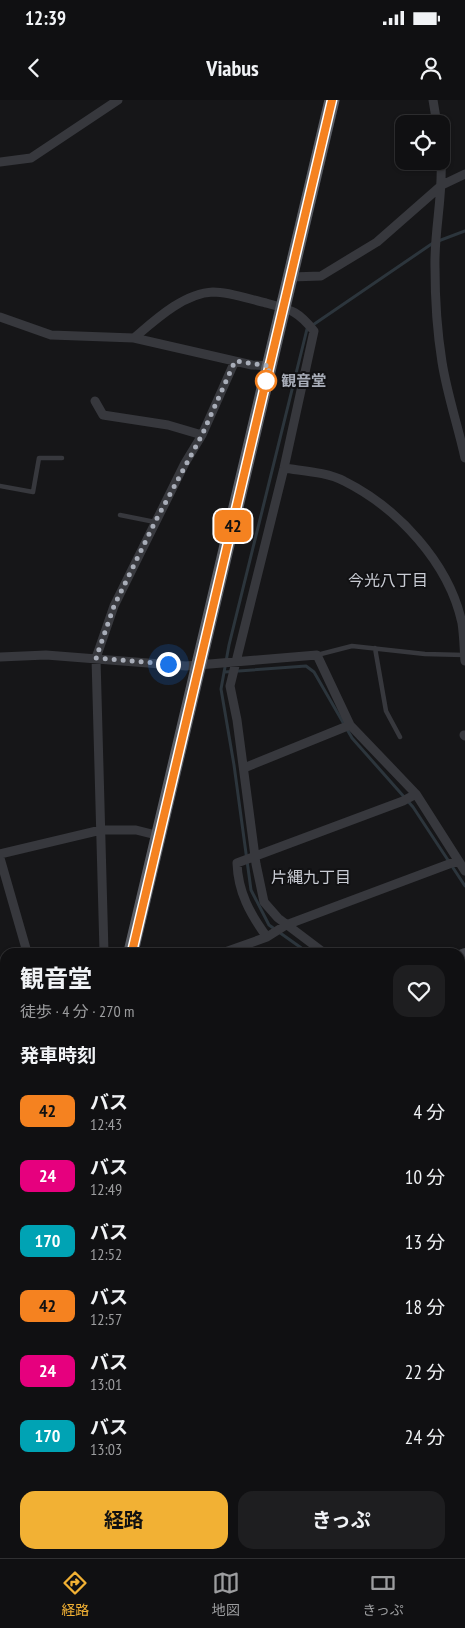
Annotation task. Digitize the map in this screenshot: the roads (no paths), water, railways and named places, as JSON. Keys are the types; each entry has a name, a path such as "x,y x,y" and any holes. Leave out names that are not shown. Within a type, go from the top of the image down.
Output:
{"highway":[{"path":"133,948 332,100"}],"street":[{"path":"0,162 31,158 118,100"},
{"path":"433,100 436,115"},
{"path":"441,170 442,185 436,225 434,266 437,322 442,362 465,458"},
{"path":"291,276 321,276 377,242 442,185 465,174"},
{"path":"134,338 164,314 203,294 219,292 283,308 302,315 314,331 284,468 230,686 264,902 286,925 318,948"},
{"path":"0,318 16,325 51,335 134,338 235,361 270,366"},
{"path":"104,948 96,658 114,606 155,522 202,435 235,361"},
{"path":"95,401 103,415 168,425 202,435"},
{"path":"284,468 342,480 381,505 401,523 432,557 444,576 464,632 465,661"},
{"path":"0,657 46,655 200,665 317,655 350,724 416,794 465,871"},
{"path":"244,768 350,724"},
{"path":"268,936 247,907 238,875 237,863 403,802 416,794"},
{"path":"0,854 101,830 136,830 160,836"},
{"path":"0,858 26,948"},
{"path":"236,948 268,936 286,925 457,860"}],"lane":[{"path":"0,486 33,492 39,458 62,458"},
{"path":"120,515 155,522"},
{"path":"317,655 352,646 424,654 464,655"},
{"path":"375,648 384,704 400,737"},
{"path":"465,730 465,735"}],"waterway":[{"path":"301,948 269,925 251,890 234,765 221,689 229,645 307,329 433,243 465,231"},
{"path":"225,672 306,666 314,672 352,738 413,807 465,886"}],"place":[{"name":"観音堂","path":"266,381"}],"district":[{"name":"今光八丁目","path":"388,580"},
{"name":"片縄九丁目","path":"311,877"}]}
